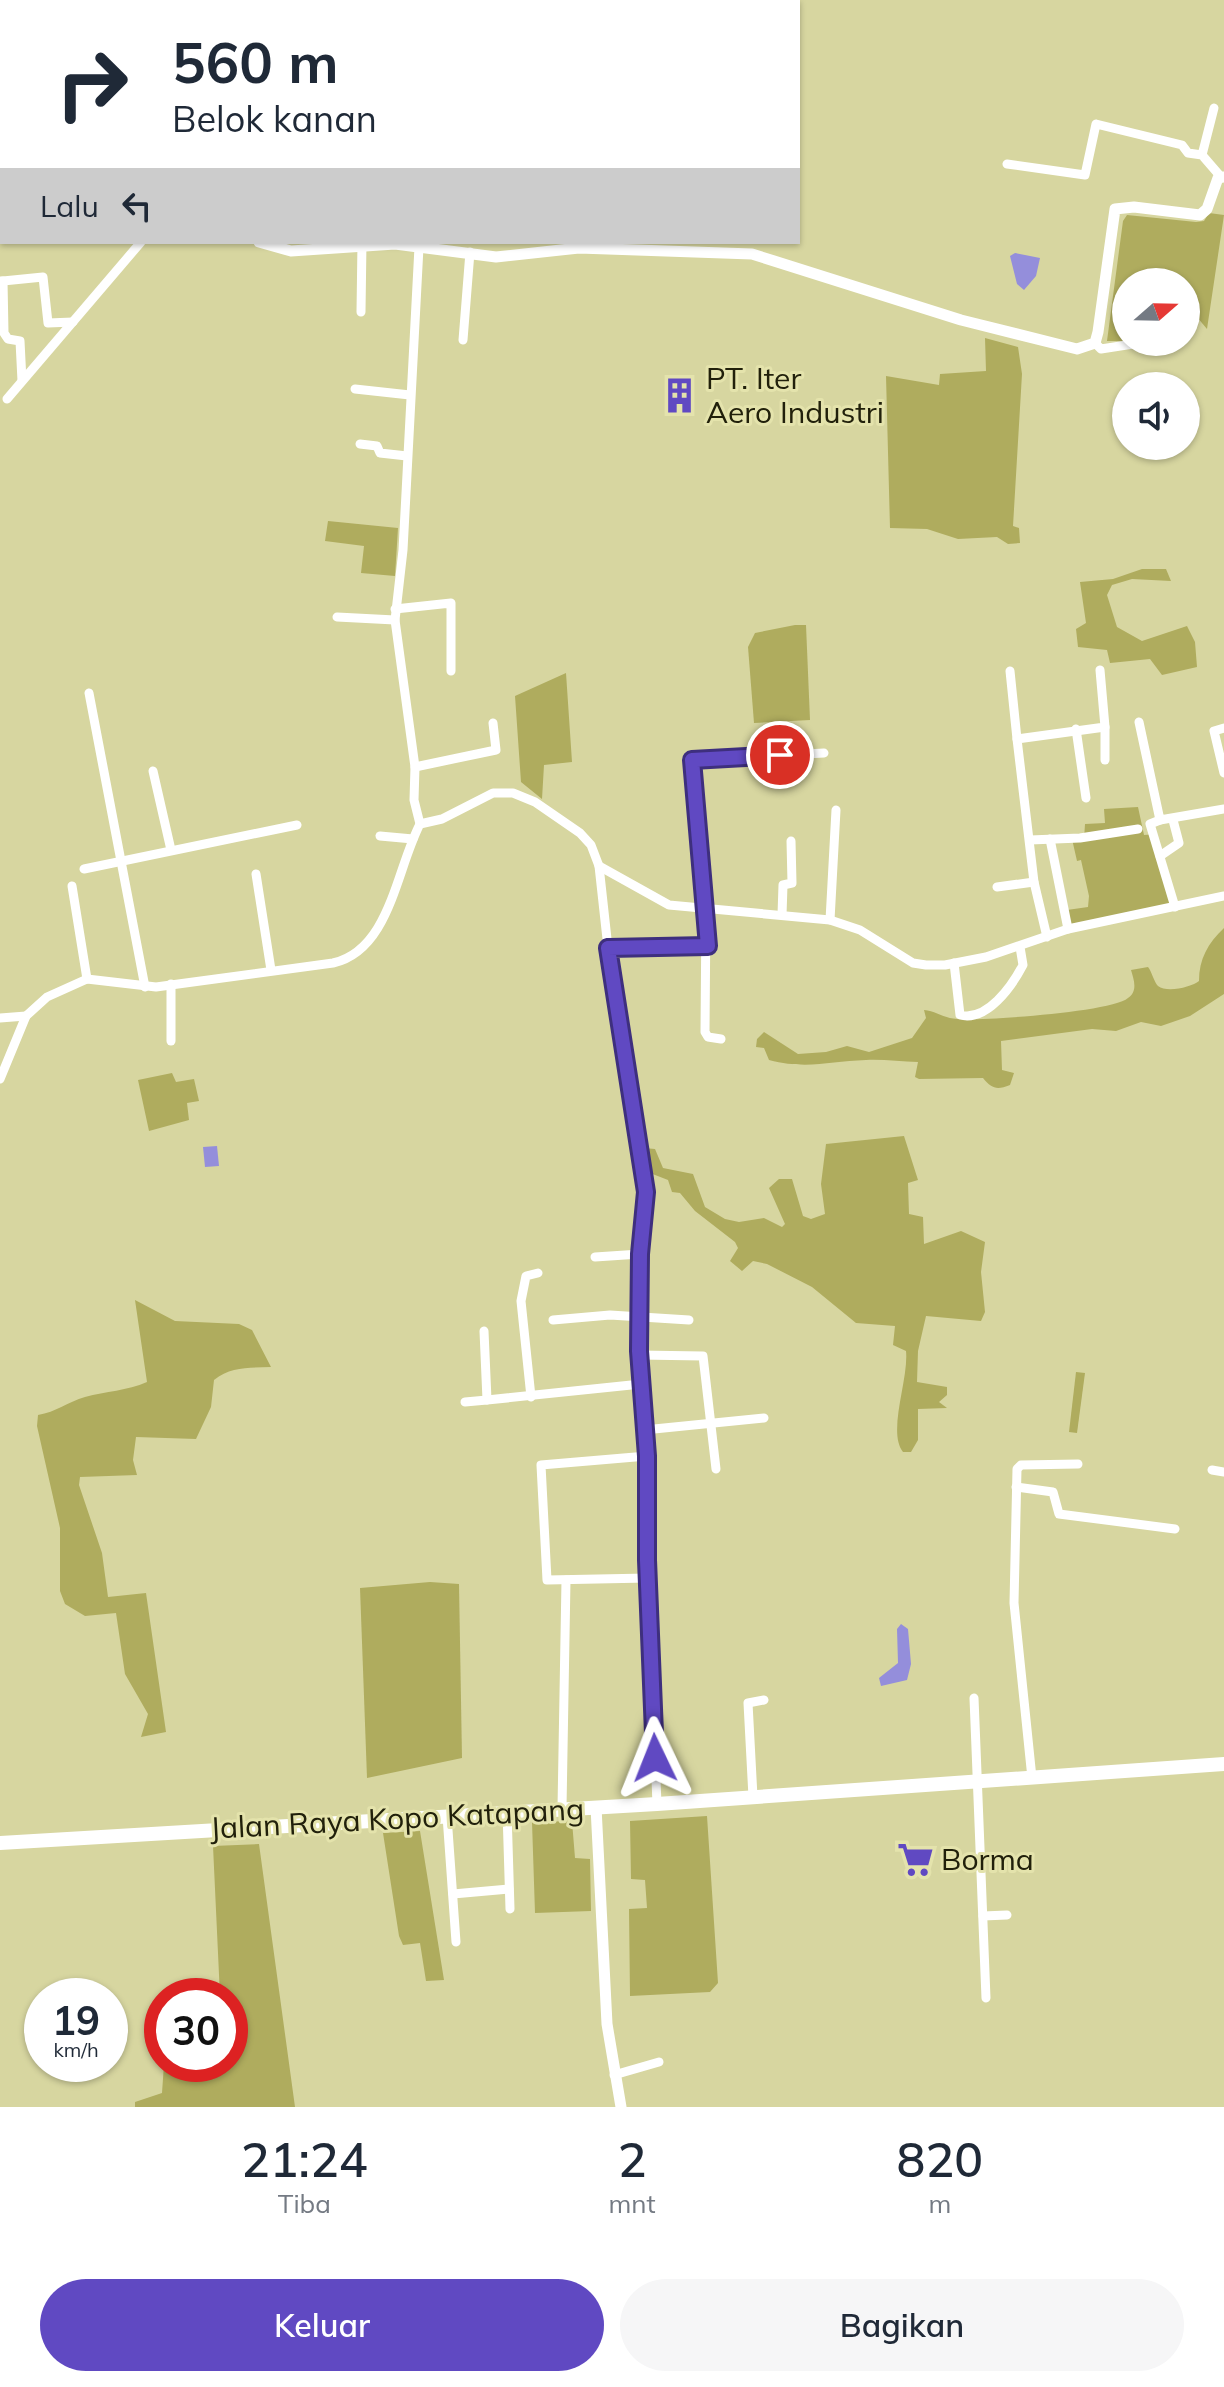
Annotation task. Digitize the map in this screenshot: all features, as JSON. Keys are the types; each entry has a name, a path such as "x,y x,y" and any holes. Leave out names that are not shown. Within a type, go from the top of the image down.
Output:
{"main road":[{"name":"Jalan Raya Kopo Katapang","path":"0,1843 657,1804 1224,1764"}],"street":[{"path":"1202,155 1214,108"},
{"path":"1007,164 1085,175 1095,124 1182,145 1188,153 1202,155 1223,177 1203,214 1134,207 1115,209 1095,343"},
{"path":"7,399 139,244"},
{"path":"266,244 291,251 353,244"},
{"path":"361,312 362,244"},
{"path":"376,244 443,245 496,257 579,248 724,248 775,259 908,304 1048,343 1077,349 1095,343"},
{"path":"0,1079 26,1016 47,997 87,979 145,987 343,961 367,947 420,824 414,800 415,767 395,614 403,550 419,247"},
{"path":"463,340 470,252"},
{"path":"22,381 20,341 8,339 4,333 2,281 43,277 48,323 73,322"},
{"path":"1095,343 1101,349 1112,347"},
{"path":"355,389 410,395"},
{"path":"360,444 377,446 380,453 407,456"},
{"path":"337,617 395,614 451,603 451,671"},
{"path":"1100,670 1105,760"},
{"path":"1010,671 1034,882 1047,937"},
{"path":"89,693 145,987"},
{"path":"1139,722 1160,820"},
{"path":"415,767 494,751 493,723"},
{"path":"1017,739 1105,727"},
{"path":"1224,728 1214,731 1224,773"},
{"path":"1076,729 1086,798"},
{"path":"721,1039 708,1037 705,1032 708,946 692,760 824,753"},
{"path":"153,771 171,850"},
{"path":"420,824 442,819 493,793 513,793 535,802 580,833 591,845 599,866 608,948 629,1065 646,1192 640,1254 639,1355 647,1456 648,1578 657,1804"},
{"path":"1175,907 1150,824 1224,809"},
{"path":"830,920 836,810"},
{"path":"1160,856 1179,843 1173,820"},
{"path":"84,869 297,825"},
{"path":"1030,840 1138,829"},
{"path":"380,836 413,839"},
{"path":"1050,839 1068,929"},
{"path":"782,915 783,885 792,883 791,841"},
{"path":"599,866 669,905 830,920 860,930 913,963 954,963 1020,947 1068,929 1224,896"},
{"path":"256,874 271,970"},
{"path":"997,887 1034,882"},
{"path":"72,886 87,979"},
{"path":"608,948 708,946"},
{"path":"954,963 960,1015 972,1017 996,1001 1013,981 1023,965 1020,947"},
{"path":"171,984 171,1041"},
{"path":"0,1018 26,1016"},
{"path":"595,1257 640,1254"},
{"path":"531,1397 521,1294 526,1276 538,1273"},
{"path":"553,1320 610,1315 689,1320"},
{"path":"484,1331 487,1400"},
{"path":"639,1355 703,1356 708,1425 716,1469"},
{"path":"465,1402 641,1384"},
{"path":"644,1430 764,1418"},
{"path":"647,1456 542,1464 549,1581 648,1578"},
{"path":"1032,1778 1014,1603 1019,1466 1078,1464"},
{"path":"1212,1470 1224,1472"},
{"path":"1016,1487 1053,1492 1059,1514 1175,1529"},
{"path":"562,1808 566,1580"},
{"path":"974,1698 986,1998"},
{"path":"753,1797 748,1703 764,1700"},
{"path":"596,1807 607,2024 621,2107"},
{"path":"507,1811 510,1909"},
{"path":"447,1816 456,1942"},
{"path":"453,1894 509,1889"},
{"path":"983,1916 1007,1915"},
{"path":"614,2075 659,2062"}],"shaded area":[{"path":"1209,213 1224,215 1207,329 1200,321 1200,268 1117,268 1123,221 1127,215 1204,221"},
{"path":"1015,253 1040,258 1036,276 1024,290 1017,284 1010,256"},
{"path":"1112,304 1112,341 1107,341"},
{"path":"985,338 1018,347 1022,374 1013,526 1019,528 1020,543 1008,544 997,537 958,539 927,529 890,528 886,376 939,385 940,374 986,371"},
{"path":"328,521 398,528 395,576 361,573 364,546 325,541"},
{"path":"1142,569 1166,569 1171,581 1132,579 1112,585 1107,595 1117,627 1142,641 1187,626 1195,642 1197,667 1162,675 1150,659 1110,663 1107,650 1078,647 1076,629 1086,623 1080,582 1113,579"},
{"path":"806,625 810,720 754,723 748,647 755,633"},
{"path":"566,673 572,762 544,765 542,799 521,782 515,696"},
{"path":"1138,807 1144,835 1157,834 1174,903 1069,925 1067,910 1088,907 1089,896 1081,860 1077,861 1072,839 1084,839 1085,824 1105,823 1104,809"},
{"path":"1224,928 1224,994 1190,1016 1161,1026 1141,1022 1116,1031 1092,1029 1001,1041 1002,1070 1014,1073 1010,1085 1005,1087 995,1088 983,1078 919,1079 915,1077 918,1062 783,1063 769,1060 764,1048 756,1047 757,1039 764,1032 798,1054 826,1052 847,1046 869,1052 912,1038 926,1018 924,1010 952,1018 971,1019 1018,1017 1098,1007 1128,998 1134,989 1131,970 1148,967 1158,986 1167,989 1185,987 1199,981 1206,952"},
{"path":"172,1073 176,1082 194,1079 199,1101 187,1103 189,1120 149,1131 138,1080"},
{"path":"904,1136 918,1180 908,1183 909,1214 923,1217 924,1244 961,1231 985,1242 981,1272 985,1312 981,1321 926,1316 918,1351 917,1382 947,1387 947,1395 939,1402 947,1408 918,1409 918,1440 911,1452 903,1452 897,1432 906,1351 893,1345 895,1326 856,1323 812,1287 767,1264 753,1261 742,1271 730,1261 738,1248 735,1242 695,1211 680,1193 672,1192 668,1180 650,1173 644,1148 655,1149 663,1168 693,1174 705,1207 725,1219 739,1222 764,1218 782,1227 785,1224 769,1188 779,1179 792,1179 803,1216 811,1219 825,1214 821,1184 826,1144"},
{"path":"217,1146 219,1166 205,1167 203,1147"},
{"path":"135,1300 175,1321 239,1324 252,1330 271,1367 234,1370 214,1380 211,1407 196,1439 136,1437 133,1460 137,1475 80,1477 79,1485 102,1553 108,1597 146,1593 166,1732 141,1737 148,1714 125,1674 116,1613 85,1616 65,1604 60,1591 60,1528 37,1426 38,1415 85,1397 147,1382"},
{"path":"1076,1372 1085,1373 1077,1433 1069,1432"},
{"path":"430,1582 459,1584 462,1758 367,1778 360,1588"},
{"path":"901,1624 908,1629 911,1664 907,1680 881,1686 879,1678 898,1663 897,1629"},
{"path":"707,1816 718,1983 710,1992 630,1996 629,1909 647,1908 645,1880 631,1879 630,1821"},
{"path":"572,1821 575,1858 590,1859 591,1911 535,1913 532,1822"},
{"path":"420,1831 444,1980 426,1981 420,1943 403,1945 399,1936 383,1833"},
{"path":"259,1844 295,2107 135,2107 135,2102 162,2093 163,2082 248,2082 248,1978 219,1978 213,1846"}],"place":[{"name":"PT. Iter Aero Industri","path":"680,396"},
{"name":"Borma","path":"915,1860"}],"route":[{"path":"655,1758 647,1560 647,1456 639,1351 640,1254 646,1192 629,1065 608,948 708,946 692,760 700,757 780,755"}]}
